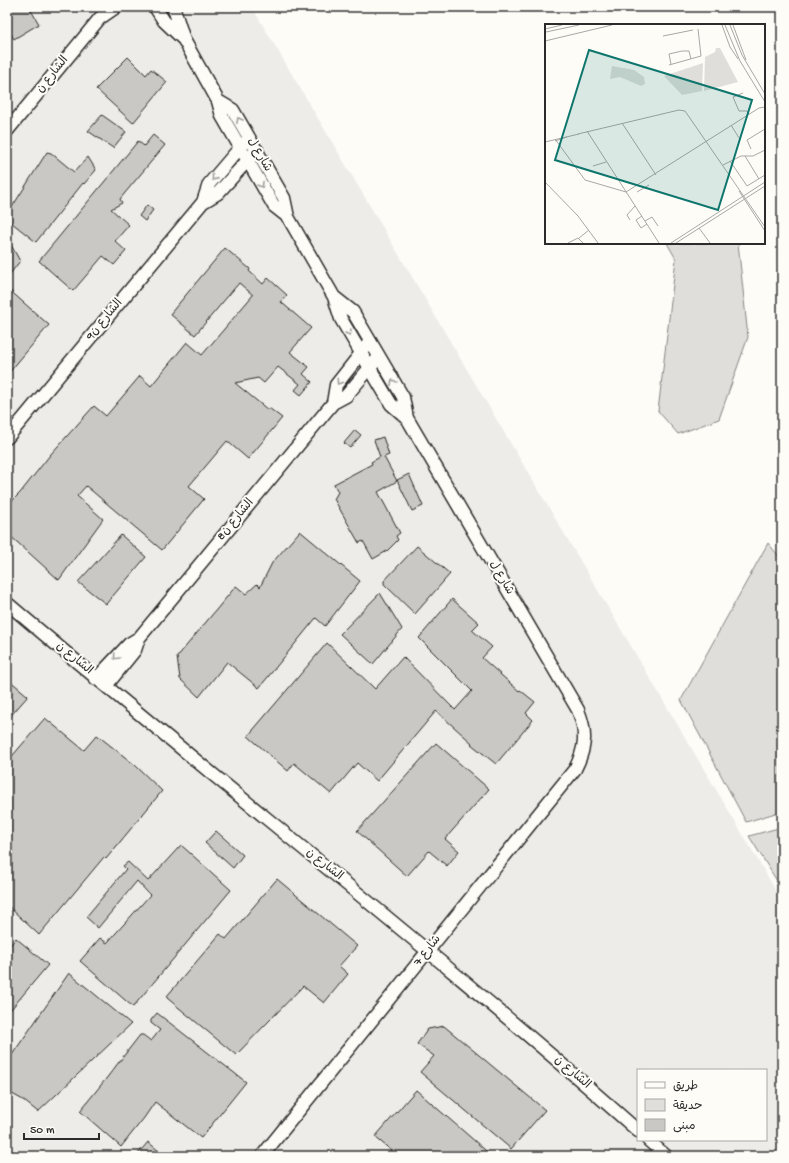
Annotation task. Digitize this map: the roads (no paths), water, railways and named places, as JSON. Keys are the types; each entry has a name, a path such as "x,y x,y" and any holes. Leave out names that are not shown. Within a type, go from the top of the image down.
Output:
{"street":[{"name":"الشارع ن","path":"7,131 101,12 116,7"},
{"name":"شارع ل","path":"155,7 164,21 184,40"},
{"name":"شارع ل","path":"172,7 184,40 218,100 222,116 274,206 288,217"},
{"name":"شارع ل","path":"218,100 233,110 257,150 284,198 288,217 334,297 341,319 391,404 407,418"},
{"name":"الشارع ن9","path":"203,202 209,184 249,137"},
{"name":"الشارع ن9","path":"7,438 203,202 218,193 257,150"},
{"name":"شارع ل","path":"334,297 353,312 402,397 407,418 578,710 582,720 584,741"},
{"name":"الشارع ن8","path":"333,403 336,385 371,342"},
{"name":"الشارع ن8","path":"106,686 135,650 139,638 333,403 346,396 379,357"},
{"name":"الشارع ن","path":"7,603 96,679 428,950 637,1130"},
{"name":"الشارع ن8","path":"96,679 128,644 139,638"},
{"name":"شارع 7","path":"262,1156 575,769 584,750 584,741"},
{"path":"649,1141 666,1156"}]}
